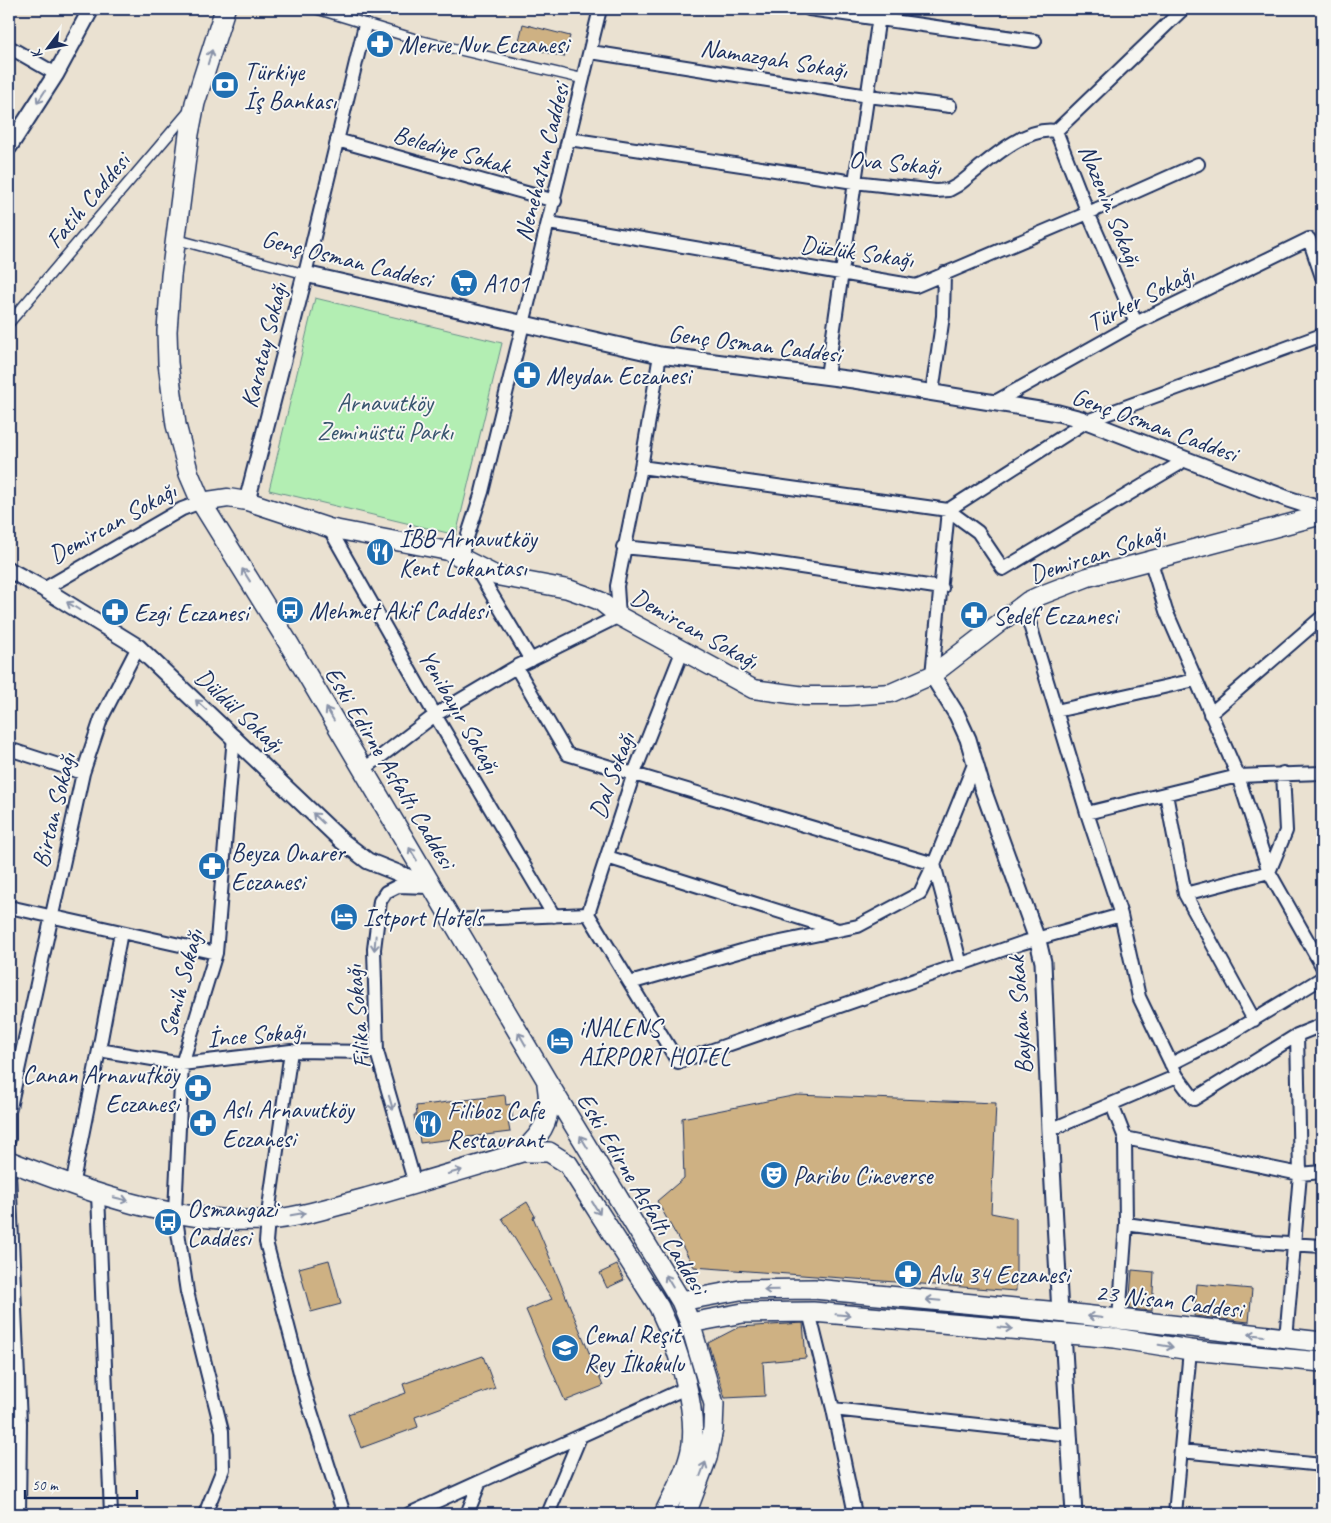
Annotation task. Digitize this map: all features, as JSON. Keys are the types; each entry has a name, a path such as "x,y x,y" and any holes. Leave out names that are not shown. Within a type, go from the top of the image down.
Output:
{"main road":[{"name":"Eski Edirne Asfaltı Caddesi","path":"225,9 195,103 175,239 167,331 171,389 176,425 189,474 201,502 433,887 547,1081 681,1301 690,1323 714,1404 713,1429 707,1458 686,1514"},
{"name":"Demircan Sokağı","path":"201,502 228,498 247,501 329,528 448,551 497,576 568,589 600,601 619,616 753,689 778,694 847,696 891,693 932,675 1024,605 1088,577 1150,559 1322,515"},
{"path":"9,1161 72,1186 98,1194 175,1212 228,1219 267,1220 321,1210 522,1152 538,1138 547,1120 550,1102 547,1081"},
{"name":"Eski Edirne Asfaltı Caddesi","path":"522,1152 549,1152 568,1164 659,1307 669,1328 688,1387 692,1423 690,1457 664,1514"},
{"name":"23 Nisan Caddesi","path":"681,1301 740,1290 814,1289 1060,1313 1322,1342"},
{"name":"23 Nisan Caddesi","path":"690,1323 743,1313 809,1312 1115,1338 1190,1350 1322,1362"},
{"path":"1060,1313 1063,1333"},
{"path":"1285,1360 1286,1339"}],"street":[{"path":"9,147 56,74 91,9"},
{"path":"317,9 365,25 584,78"},
{"name":"Nenehatun Caddesi","path":"468,561 482,492 555,201 600,9"},
{"path":"809,9 879,14 1035,41"},
{"path":"1056,131 1183,9"},
{"path":"827,376 879,14"},
{"name":"Karatay Sokağı","path":"247,501 305,274 365,25"},
{"path":"9,47 56,74"},
{"name":"Namazgah Sokağı","path":"591,52 868,96 950,106"},
{"name":"Fatih Caddesi","path":"9,323 195,103"},
{"name":"Ova Sokağı","path":"569,139 854,182 936,191 949,190 958,185 1020,139 1046,129 1056,131"},
{"name":"Nazenin Sokağı","path":"1056,131 1088,213 1136,323"},
{"name":"Belediye Sokak","path":"337,140 555,201"},
{"name":"Düzlük Sokağı","path":"549,223 916,286 1198,164"},
{"name":"Genç Osman Caddesi","path":"175,239 305,274 660,355 827,376 1058,413 1087,421 1288,499 1322,510"},
{"name":"Türker Sokağı","path":"995,402 1136,323 1309,239 1322,277"},
{"path":"932,393 943,316 944,273"},
{"path":"948,510 1087,421 1322,334"},
{"path":"363,770 435,715 516,666 619,616 616,586 641,467 660,355"},
{"path":"641,467 948,510 978,532 1003,569 1179,464 1183,459"},
{"name":"Demircan Sokağı","path":"44,589 182,509 201,502"},
{"path":"932,675 942,588 948,510"},
{"name":"Yenibayır Sokağı","path":"329,528 435,715 554,916"},
{"path":"624,547 746,559 942,588"},
{"path":"1150,559 1166,611 1238,776 1269,872 1322,966"},
{"path":"468,561 530,660"},
{"name":"Düldül Sokağı","path":"9,570 44,589 138,647 234,736 342,841 368,861 433,887"},
{"path":"1024,605 1121,915 1139,997 1177,1076 1194,1099 1297,1035 1322,1025"},
{"path":"1210,714 1322,617"},
{"name":"Birtan Sokağı","path":"9,1139 9,1112 83,773 101,719 138,647"},
{"name":"Dal Sokağı","path":"588,914 633,776 682,652"},
{"path":"516,666 567,754 633,776 934,864"},
{"name":"Baykan Sokak","path":"932,675 957,715 968,739 974,762 1037,939 1043,962 1060,1313"},
{"path":"1056,711 1195,680"},
{"name":"Semih Sokağı","path":"206,1514 223,1469 222,1430 188,1292 175,1212 182,1064 216,953 234,736"},
{"path":"9,749 83,773"},
{"path":"630,983 752,948 858,926 920,893 934,864 974,762"},
{"path":"1269,872 1286,831 1283,773"},
{"path":"1088,813 1238,776 1322,773"},
{"path":"1166,794 1185,894 1254,1020"},
{"path":"607,857 838,930"},
{"path":"934,864 960,964"},
{"path":"1185,894 1269,872"},
{"name":"Filika Sokağı","path":"414,1184 377,1052 374,949 380,901 386,892 398,886 433,887"},
{"path":"9,907 216,953"},
{"path":"452,920 588,914 678,1062 960,964 1121,915"},
{"path":"72,1186 121,932"},
{"path":"1171,1064 1254,1020 1322,978"},
{"path":"1286,1339 1300,1174 1297,1035"},
{"name":"İnce Sokağı","path":"99,1050 182,1064 291,1051 377,1052"},
{"path":"291,1051 267,1220 266,1242 307,1400 344,1514"},
{"path":"1050,1130 1177,1076"},
{"path":"1112,1105 1125,1138 1126,1224 1119,1320"},
{"path":"1125,1138 1300,1174 1322,1172"},
{"path":"9,1172 14,1422 18,1514"},
{"path":"98,1194 111,1514"},
{"path":"1126,1224 1254,1242 1322,1246"},
{"path":"809,1312 833,1409 855,1514"},
{"path":"1063,1333 1074,1514"},
{"path":"1176,1514 1190,1350"},
{"path":"409,1514 688,1387"},
{"path":"833,1409 1070,1434"},
{"path":"548,1514 580,1437"},
{"path":"1180,1451 1322,1465"},
{"path":"467,1514 480,1482"}],"green space":[{"name":"Arnavutköy Zeminüstü Parkı","path":"315,298 502,343 456,535 269,490"}],"building":[{"path":"523,24 570,36 564,57 518,45"},
{"path":"505,1095 506,1105 511,1104 513,1120 508,1121 510,1132 420,1143 419,1134 416,1134 414,1115 417,1115 416,1106"},
{"path":"797,1095 996,1103 991,1213 1016,1218 1016,1291 694,1267 657,1201 684,1178 682,1118"},
{"name":"Cemal Reşit Rey İlkokulu","path":"527,1202 535,1216 533,1217 603,1386 565,1401 526,1310 552,1299 502,1218"},
{"path":"329,1260 341,1304 311,1312 299,1268"},
{"path":"617,1265 624,1280 607,1288 600,1273"},
{"path":"1132,1270 1154,1272 1152,1311 1129,1309"},
{"path":"1197,1284 1252,1289 1249,1322 1194,1316"},
{"path":"803,1323 806,1358 763,1362 765,1396 725,1398 708,1343 739,1327"},
{"path":"483,1356 495,1388 415,1417 418,1427 361,1448 348,1414 406,1393 403,1384"}],"place":[{"name":"Merve Nur Eczanesi","path":"380,44"},
{"name":"Türkiye İş Bankası","path":"225,85"},
{"name":"A101","path":"464,283"},
{"name":"Meydan Eczanesi","path":"527,375"},
{"name":"İBB Arnavutköy Kent Lokantası","path":"380,552"},
{"name":"Mehmet Akif Caddesi","path":"290,610"},
{"name":"Ezgi Eczanesi","path":"115,612"},
{"name":"Sedef Eczanesi","path":"974,615"},
{"name":"Beyza Onarer Eczanesi","path":"212,866"},
{"name":"Istport Hotels","path":"344,917"},
{"name":"iNALENS AİRPORT HOTEL","path":"560,1041"},
{"name":"Canan Arnavutköy Eczanesi","path":"198,1088"},
{"name":"Aslı Arnavutköy Eczanesi","path":"203,1123"},
{"name":"Filiboz Cafe Restaurant","path":"428,1124"},
{"name":"Paribu Cineverse","path":"774,1175"},
{"name":"Osmangazi Caddesi","path":"168,1222"},
{"name":"Avlu 34 Eczanesi","path":"908,1274"},
{"name":"Cemal Reşit Rey İlkokulu","path":"565,1348"}]}
